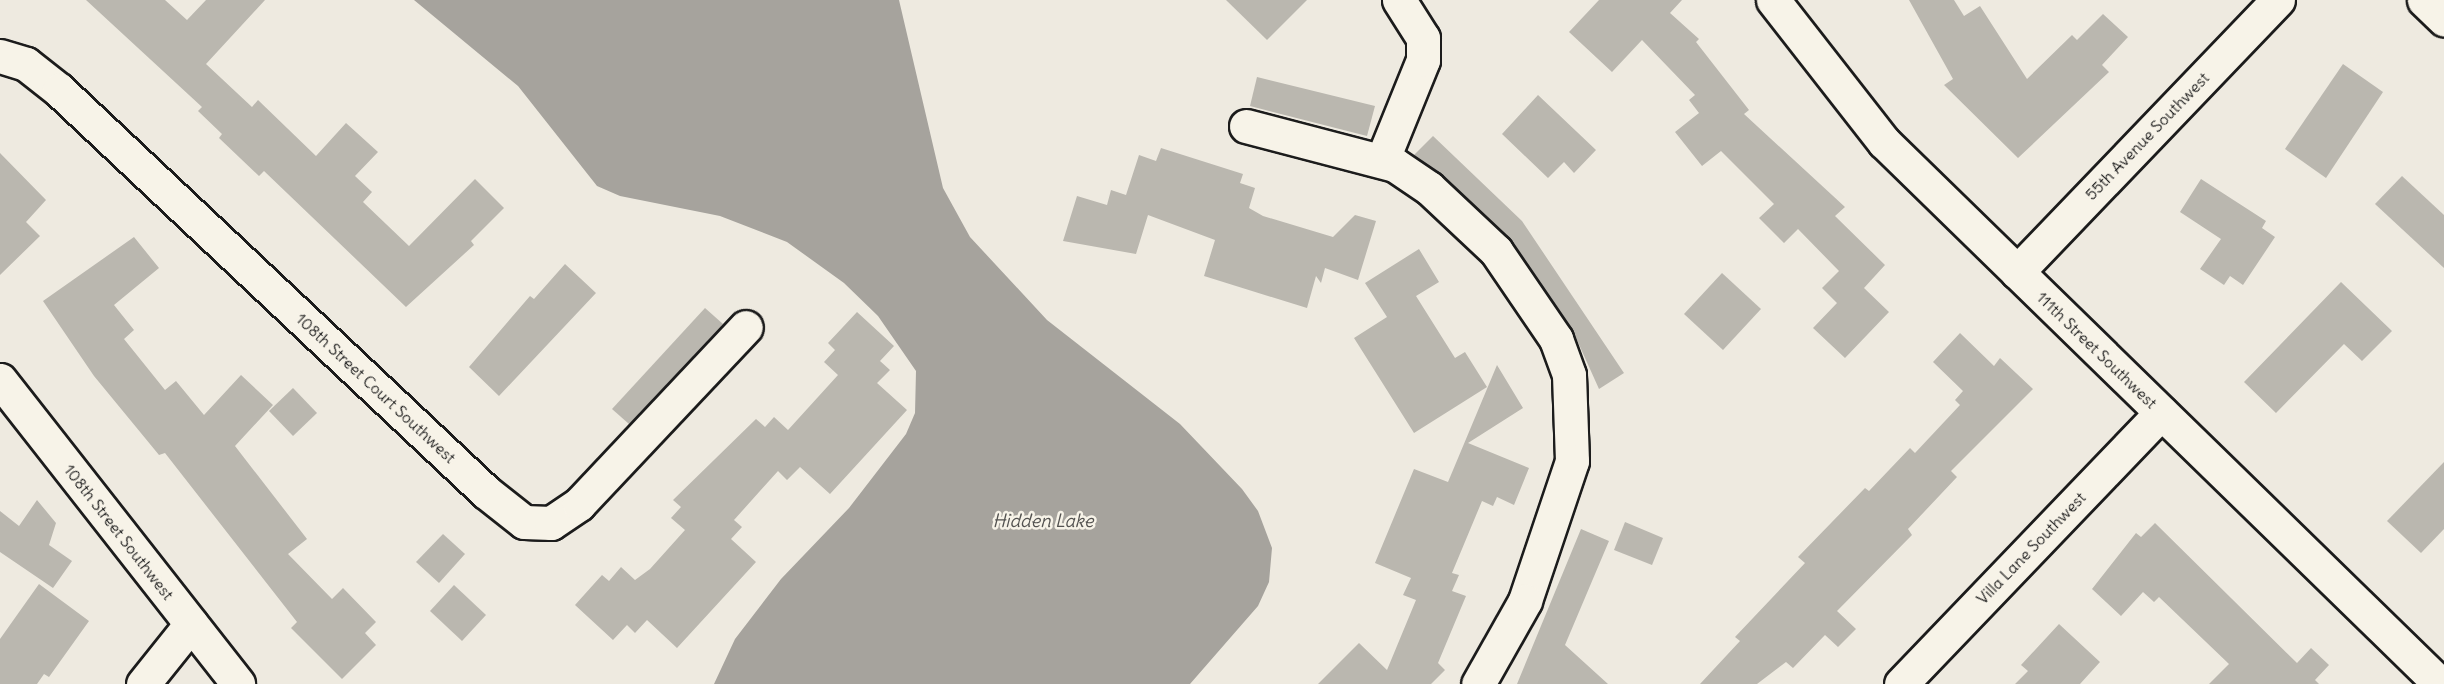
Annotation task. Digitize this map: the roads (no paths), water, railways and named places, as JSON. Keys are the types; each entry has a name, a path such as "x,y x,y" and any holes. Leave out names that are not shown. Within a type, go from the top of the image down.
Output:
{"street":[{"path":"1382,161 1423,60 1423,38 1399,0"},
{"name":"111th Street Southwest","path":"1773,0 1884,142 2440,684"},
{"name":"55th Avenue Southwest","path":"2017,272 2278,0"},
{"path":"2424,0 2444,19"},
{"name":"108th Street Court Southwest","path":"0,56 26,64 59,90 492,498 524,522 542,525 566,515 746,327"},
{"path":"1246,126 1382,161 1429,188 1497,252 1535,301 1569,375 1572,461 1560,509 1525,602 1478,684"},
{"name":"108th Street Southwest","path":"0,380 238,684"},
{"name":"Villa Lane Southwest","path":"1901,684 2161,412"},
{"path":"143,684 191,624"}],"water":[{"name":"Hidden Lake","path":"414,0 899,0 943,188 970,237 1047,320 1180,424 1242,489 1258,511 1272,548 1269,582 1258,606 1190,684 714,684 735,639 781,579 849,508 906,434 915,413 916,371 878,316 844,283 787,242 720,216 620,196 597,186 518,86"}]}
